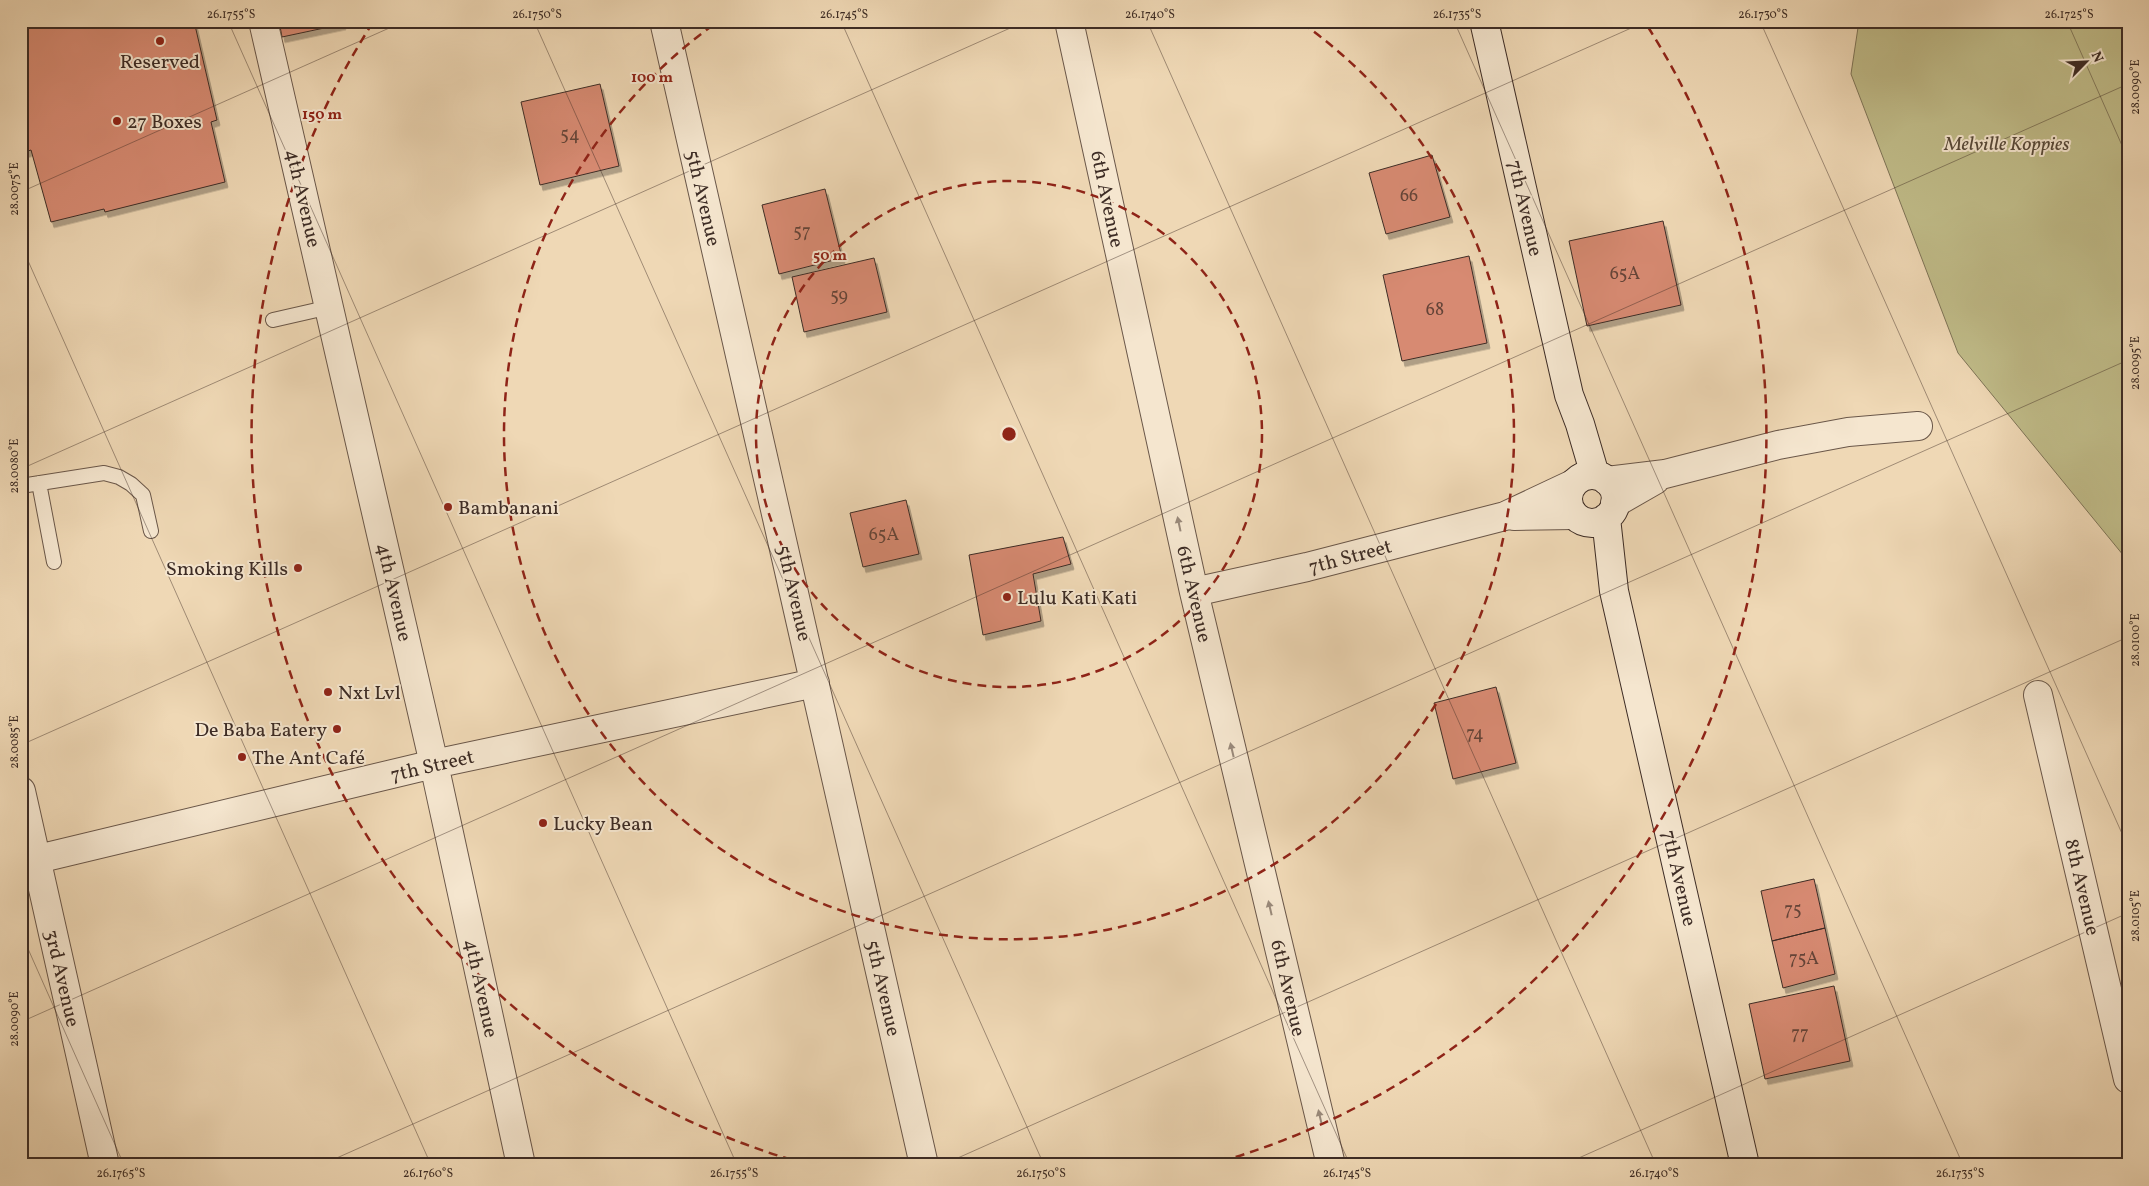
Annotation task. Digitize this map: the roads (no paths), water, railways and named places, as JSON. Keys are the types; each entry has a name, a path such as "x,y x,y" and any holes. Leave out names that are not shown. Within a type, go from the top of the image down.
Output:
{"street":[{"name":"4th Avenue","path":"263,21 434,764 521,1165"},
{"name":"5th Avenue","path":"664,21 924,1165"},
{"name":"6th Avenue","path":"1069,21 1194,592 1331,1165"},
{"name":"7th Avenue","path":"1484,21 1568,395 1571,428 1592,497 1599,555 1614,591 1745,1165"},
{"name":"7th Street","path":"1194,592 1308,567 1505,516 1592,497 1665,474 1778,445 1848,432 1918,426"},
{"name":"7th Street","path":"29,862 434,764 815,682"},
{"name":"8th Avenue","path":"2038,695 2128,1079"},
{"name":"3rd Avenue","path":"21,790 29,862 105,1165"}],"lane":[{"path":"273,320 330,307"},
{"path":"21,486 104,473 119,477 143,495 151,531"},
{"path":"39,483 54,562"}],"place":[{"name":"Reserved","path":"160,41"},
{"name":"27 Boxes","path":"117,121"},
{"name":"Bambanani","path":"448,507"},
{"name":"Smoking Kills","path":"298,568"},
{"name":"Lulu Kati Kati","path":"1007,597"},
{"name":"Nxt Lvl","path":"328,692"},
{"name":"De Baba Eatery","path":"337,729"},
{"name":"The Ant Café","path":"242,757"},
{"name":"Lucky Bean","path":"543,823"}],"park label":[{"name":"Melville Koppies","path":"2007,143"}]}
